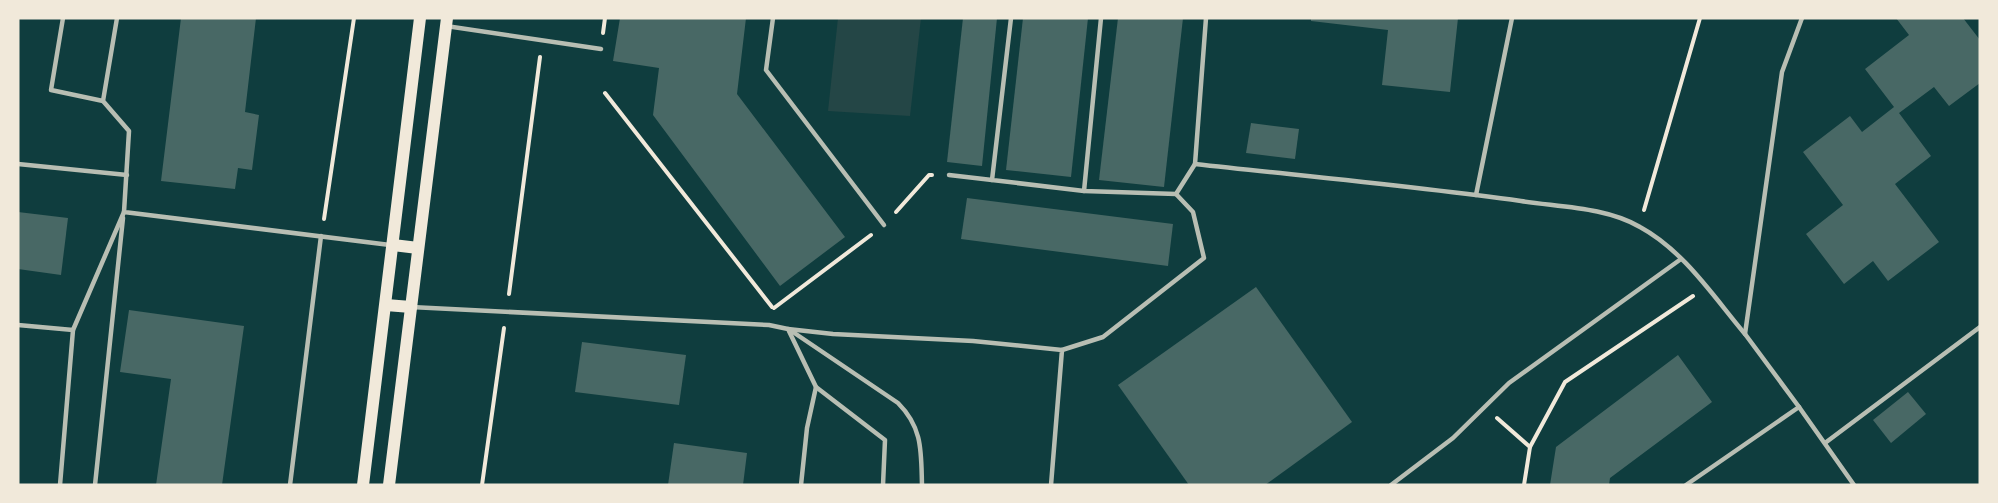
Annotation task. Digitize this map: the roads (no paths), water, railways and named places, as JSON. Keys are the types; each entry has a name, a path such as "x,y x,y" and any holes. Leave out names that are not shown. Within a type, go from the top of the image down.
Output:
{"main road":[{"path":"363,485 420,18"},
{"path":"389,485 447,22"},
{"path":"393,245 418,248"},
{"path":"386,305 411,307"}],"lane":[{"path":"63,18 51,90 103,100 129,131 124,212 95,485"},
{"path":"103,100 117,18"},
{"path":"774,18 766,70 884,225"},
{"path":"992,180 1011,18"},
{"path":"1084,191 1101,18"},
{"path":"1176,194 1195,164 1206,18"},
{"path":"1476,195 1512,18"},
{"path":"1744,334 1782,72 1802,18"},
{"path":"447,22 601,49"},
{"path":"18,164 127,175"},
{"path":"1195,164 1476,195 1604,213 1639,226 1667,246 1706,288 1799,407 1854,485"},
{"path":"411,307 769,325 833,334 973,340 1062,350 1102,337 1204,258 1193,212 1176,194 1084,191 949,175"},
{"path":"124,212 393,245"},
{"path":"60,485 73,330 124,212"},
{"path":"290,485 321,236"},
{"path":"1391,485 1441,448 1509,383 1681,259"},
{"path":"18,324 73,330"},
{"path":"1825,443 1980,327"},
{"path":"788,328 816,387 885,440 883,485"},
{"path":"788,328 898,403 907,412 919,437 922,485"},
{"path":"1051,485 1062,350"},
{"path":"801,485 807,428 816,387"},
{"path":"1686,485 1799,407"}]}
